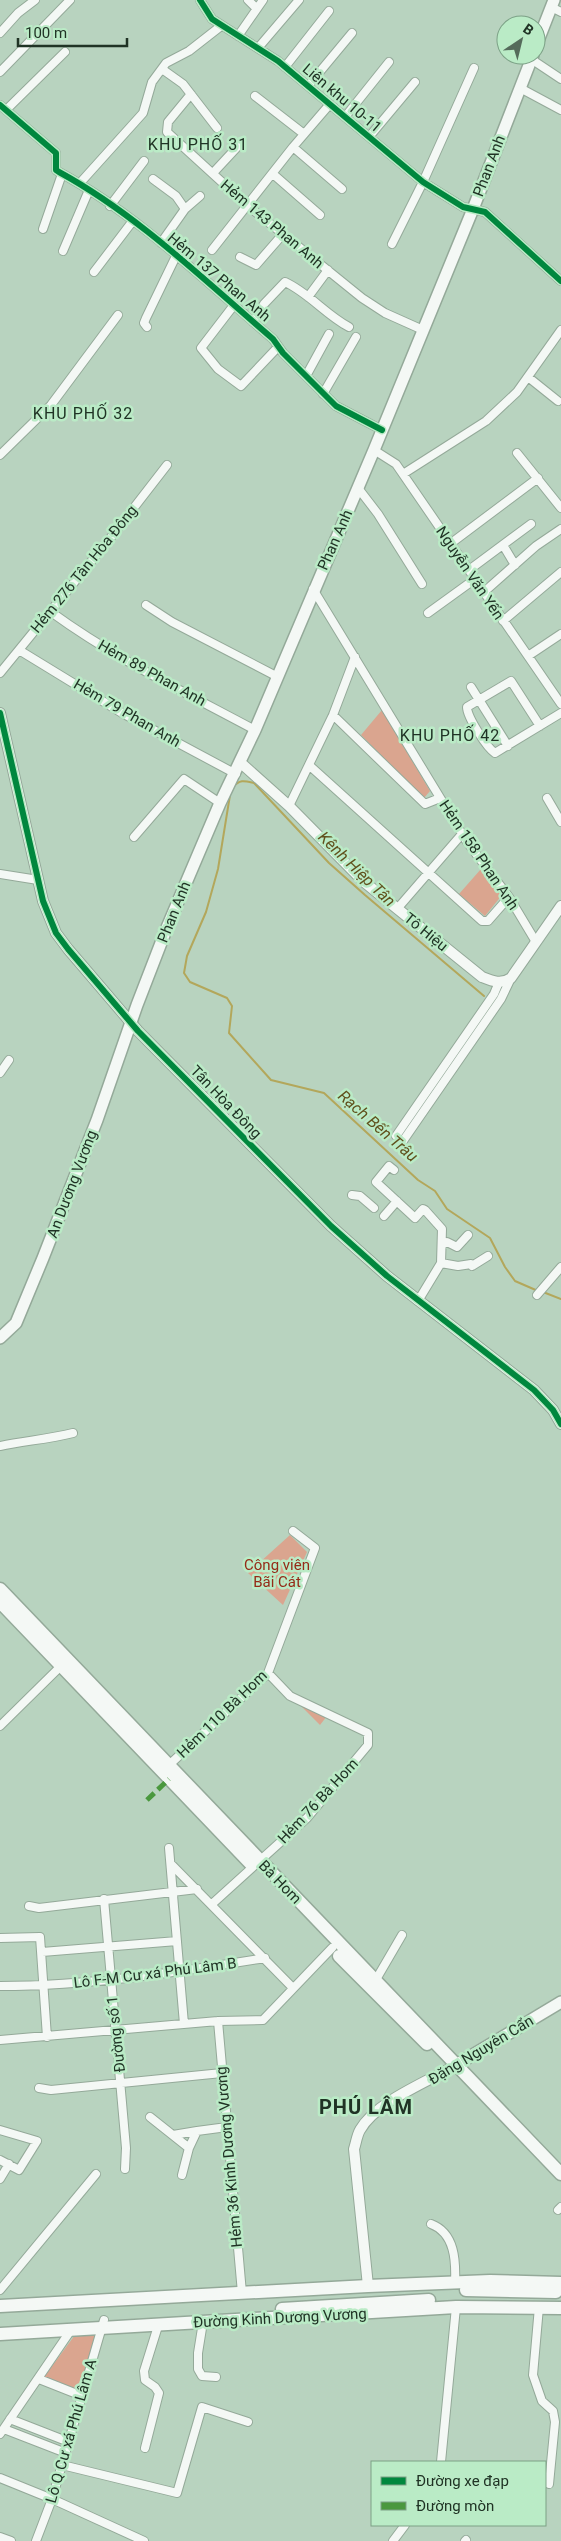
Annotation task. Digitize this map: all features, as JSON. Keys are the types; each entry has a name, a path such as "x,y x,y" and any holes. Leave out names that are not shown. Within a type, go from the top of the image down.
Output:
{"main road":[{"path":"546,25 555,6"},
{"name":"Phan Anh","path":"131,1023 166,930 220,803 256,730 374,450 473,209 529,65"},
{"name":"An Dương Vương","path":"0,1338 16,1323 90,1138 131,1023"},
{"name":"Bà Hom","path":"0,1589 65,1663 258,1865 561,2174"},
{"name":"Bà Hom","path":"0,1602 169,1765 332,1948 373,1984"},
{"name":"Đặng Nguyên Cẩn","path":"454,2066 561,2002"},
{"name":"Bà Hom","path":"454,2066 561,2184"},
{"name":"Đường Kinh Dương Vương","path":"0,2326 102,2324 158,2326 203,2322 370,2299 455,2282 561,2283"},
{"name":"Đường Kinh Dương Vương","path":"0,2334 71,2330 102,2324 459,2290 561,2292"},
{"name":"Đường Kinh Dương Vương","path":"0,2313 242,2297"},
{"name":"Đường Kinh Dương Vương","path":"0,2306 242,2297 561,2302"},
{"name":"Đường Kinh Dương Vương","path":"370,2299 456,2307 561,2308"}],"street":[{"path":"0,33 18,12 34,0"},
{"path":"0,72 70,0"},
{"name":"Liên khu 10-11","path":"200,0 212,19 285,67 423,182 463,207 485,212 561,282"},
{"path":"248,0 256,8"},
{"path":"238,36 262,0"},
{"path":"258,48 299,0"},
{"path":"285,67 329,11"},
{"path":"80,183 144,113 152,82 166,63 189,51 221,26"},
{"path":"308,86 352,33"},
{"path":"43,229 62,174 56,170 56,154 3,107 64,52"},
{"path":"345,116 389,62"},
{"path":"543,65 561,79"},
{"path":"392,244 423,182 474,68"},
{"path":"162,69 183,84 217,128"},
{"path":"369,137 415,82"},
{"path":"520,88 561,110"},
{"name":"Hẻm 143 Phan Anh","path":"192,94 168,122 167,132 248,205 362,298 385,313 423,330"},
{"path":"255,96 304,134"},
{"path":"212,250 274,174 293,147 330,104"},
{"path":"212,173 240,144"},
{"path":"293,147 342,189"},
{"path":"110,206 144,161"},
{"name":"Hẻm 137 Phan Anh","path":"62,174 80,183 161,243 253,322 336,406 382,430"},
{"path":"274,174 320,215"},
{"path":"153,179 176,196 185,209"},
{"path":"63,251 89,190"},
{"path":"161,243 185,209 200,196"},
{"path":"94,272 132,222"},
{"path":"240,257 256,265 283,234"},
{"path":"147,327 144,322 176,256"},
{"path":"308,297 328,270"},
{"path":"253,322 264,304 285,282 308,297 333,319 349,328"},
{"path":"234,306 201,348 218,369 241,386 278,347"},
{"path":"0,455 50,405 118,314"},
{"path":"403,474 486,421 517,392 561,330"},
{"path":"306,376 329,334"},
{"path":"323,394 356,337"},
{"path":"528,377 558,400"},
{"name":"Nguyễn Văn Yến","path":"374,450 391,459 403,474 561,704"},
{"path":"517,453 561,508"},
{"name":"Hẻm 276 Tân Hòa Đông","path":"0,673 51,612 167,465"},
{"path":"450,544 538,478"},
{"path":"358,488 378,514 422,584"},
{"path":"469,570 531,524"},
{"path":"484,592 536,546 560,532"},
{"path":"503,545 515,565"},
{"path":"503,621 561,572"},
{"path":"428,613 475,579"},
{"name":"Hẻm 158 Phan Anh","path":"314,589 462,834 509,897 536,942"},
{"path":"146,605 172,622 278,677"},
{"name":"Hẻm 89 Phan Anh","path":"51,612 82,635 120,658 256,730"},
{"path":"528,656 561,634"},
{"name":"Hẻm 79 Phan Anh","path":"19,650 122,713 238,769"},
{"path":"289,806 333,715 355,657"},
{"path":"540,726 511,681 466,709 494,753 508,746 561,713"},
{"path":"471,688 508,746"},
{"path":"333,715 425,804 440,798"},
{"name":"Tân Hòa Đông","path":"1,719 38,880 46,909 56,934 131,1023 331,1226 418,1301 534,1390 553,1410 561,1424"},
{"path":"310,766 482,921 488,921 509,897"},
{"name":"Tô Hiệu","path":"238,769 250,769 363,881 482,977 498,982"},
{"path":"134,837 184,779 220,803"},
{"path":"547,798 561,822"},
{"path":"397,909 462,834"},
{"path":"0,874 38,880"},
{"path":"511,978 506,982 498,982 494,994 399,1138 501,999 511,978 561,906"},
{"path":"0,1073 9,1060"},
{"path":"394,1170 389,1166 376,1182 415,1218 423,1209 442,1229 441,1263 418,1301"},
{"path":"352,1194 360,1196 374,1208"},
{"path":"384,1216 397,1201"},
{"path":"442,1245 447,1242 456,1247 468,1234"},
{"path":"441,1263 458,1266 471,1264 472,1266 488,1256"},
{"path":"537,1295 561,1267"},
{"path":"0,1446 73,1433"},
{"name":"Hẻm 110 Bà Hom","path":"169,1765 268,1673 315,1548 293,1531"},
{"path":"0,1726 65,1663"},
{"name":"Hẻm 76 Bà Hom","path":"258,1865 307,1818 368,1745 368,1733 290,1696 268,1673"},
{"path":"170,1848 184,2024"},
{"path":"171,1864 292,1987"},
{"path":"212,1904 258,1865"},
{"path":"29,1906 40,1908 104,1899 174,1894 197,1889"},
{"name":"Đường số 1","path":"104,1899 126,2148 124,2169"},
{"path":"373,1984 402,1935"},
{"path":"0,1938 40,1937 45,1986 47,2037"},
{"path":"42,1952 177,1941"},
{"path":"0,2040 218,2021 263,2020 292,1987 332,1948"},
{"name":"Lô F-M Cư xá Phú Lâm B","path":"0,1986 45,1986 180,1971 265,1958"},
{"name":"Hẻm 36 Kinh Dương Vương","path":"218,2021 242,2297"},
{"name":"Đặng Nguyên Cẩn","path":"370,2299 354,2149 360,2131 370,2117 397,2098 454,2066"},
{"path":"39,2088 52,2090 222,2073"},
{"path":"150,2116 189,2148"},
{"path":"173,2135 226,2127"},
{"path":"0,2130 37,2141 19,2170 0,2160"},
{"path":"182,2175 189,2148 197,2131"},
{"path":"0,2179 9,2164"},
{"path":"0,2290 96,2174"},
{"path":"431,2224 442,2231 450,2241 456,2262 455,2282"},
{"path":"441,2461 456,2307"},
{"path":"539,2307 533,2375 542,2401 552,2411 554,2422 549,2484"},
{"path":"203,2322 198,2369 202,2376 216,2378"},
{"name":"Lô Q Cư xá Phú Lâm A","path":"36,2541 66,2453 102,2324"},
{"path":"145,2448 159,2393 146,2380 144,2371 158,2326"},
{"path":"66,2453 2,2432 71,2330"},
{"path":"39,2379 82,2396"},
{"path":"62,2465 177,2493 202,2408 248,2422"},
{"path":"10,2419 69,2442"},
{"path":"0,2478 52,2498 144,2541"},
{"path":"393,2541 403,2526"},
{"path":"0,2537 11,2541"}],"green space":[{"path":"382,710 430,791 424,798 361,735"},
{"path":"481,869 502,895 485,916 459,894"},
{"name":"Công viên Bãi Cát","path":"290,1535 307,1552 283,1605 248,1573"},
{"path":"298,1703 327,1716 320,1725"},
{"path":"97,2334 81,2391 44,2377 75,2335"}],"waterway":[{"name":"Kênh Hiệp Tân","path":"233,787 245,781 254,783 329,863 484,996"},
{"name":"Rạch Bến Trâu","path":"230,795 218,869 206,912 187,956 184,973 190,982 227,998 232,1006 229,1033 271,1080 324,1093 418,1180 435,1191 447,1209 490,1238 505,1267 515,1281 538,1291"},
{"name":"Rạch Bến Trâu","path":"543,1292 561,1299"}],"marked path":[{"path":"147,1800 169,1779"}],"cycle path":[{"path":"200,0 212,19 278,61 423,182 463,207 485,212 561,281"},
{"path":"0,105 56,153 56,170 116,208 170,250 273,339 283,353 336,406 382,430"},
{"path":"0,713 43,901 56,933 68,949 138,1031 331,1226 387,1276 534,1390 553,1410 561,1424"}],"district":[{"name":"KHU PHỐ 31","path":"198,144"},
{"name":"KHU PHỐ 32","path":"83,413"},
{"name":"KHU PHỐ 42","path":"450,735"},
{"name":"PHÚ LÂM","path":"366,2107"}]}
